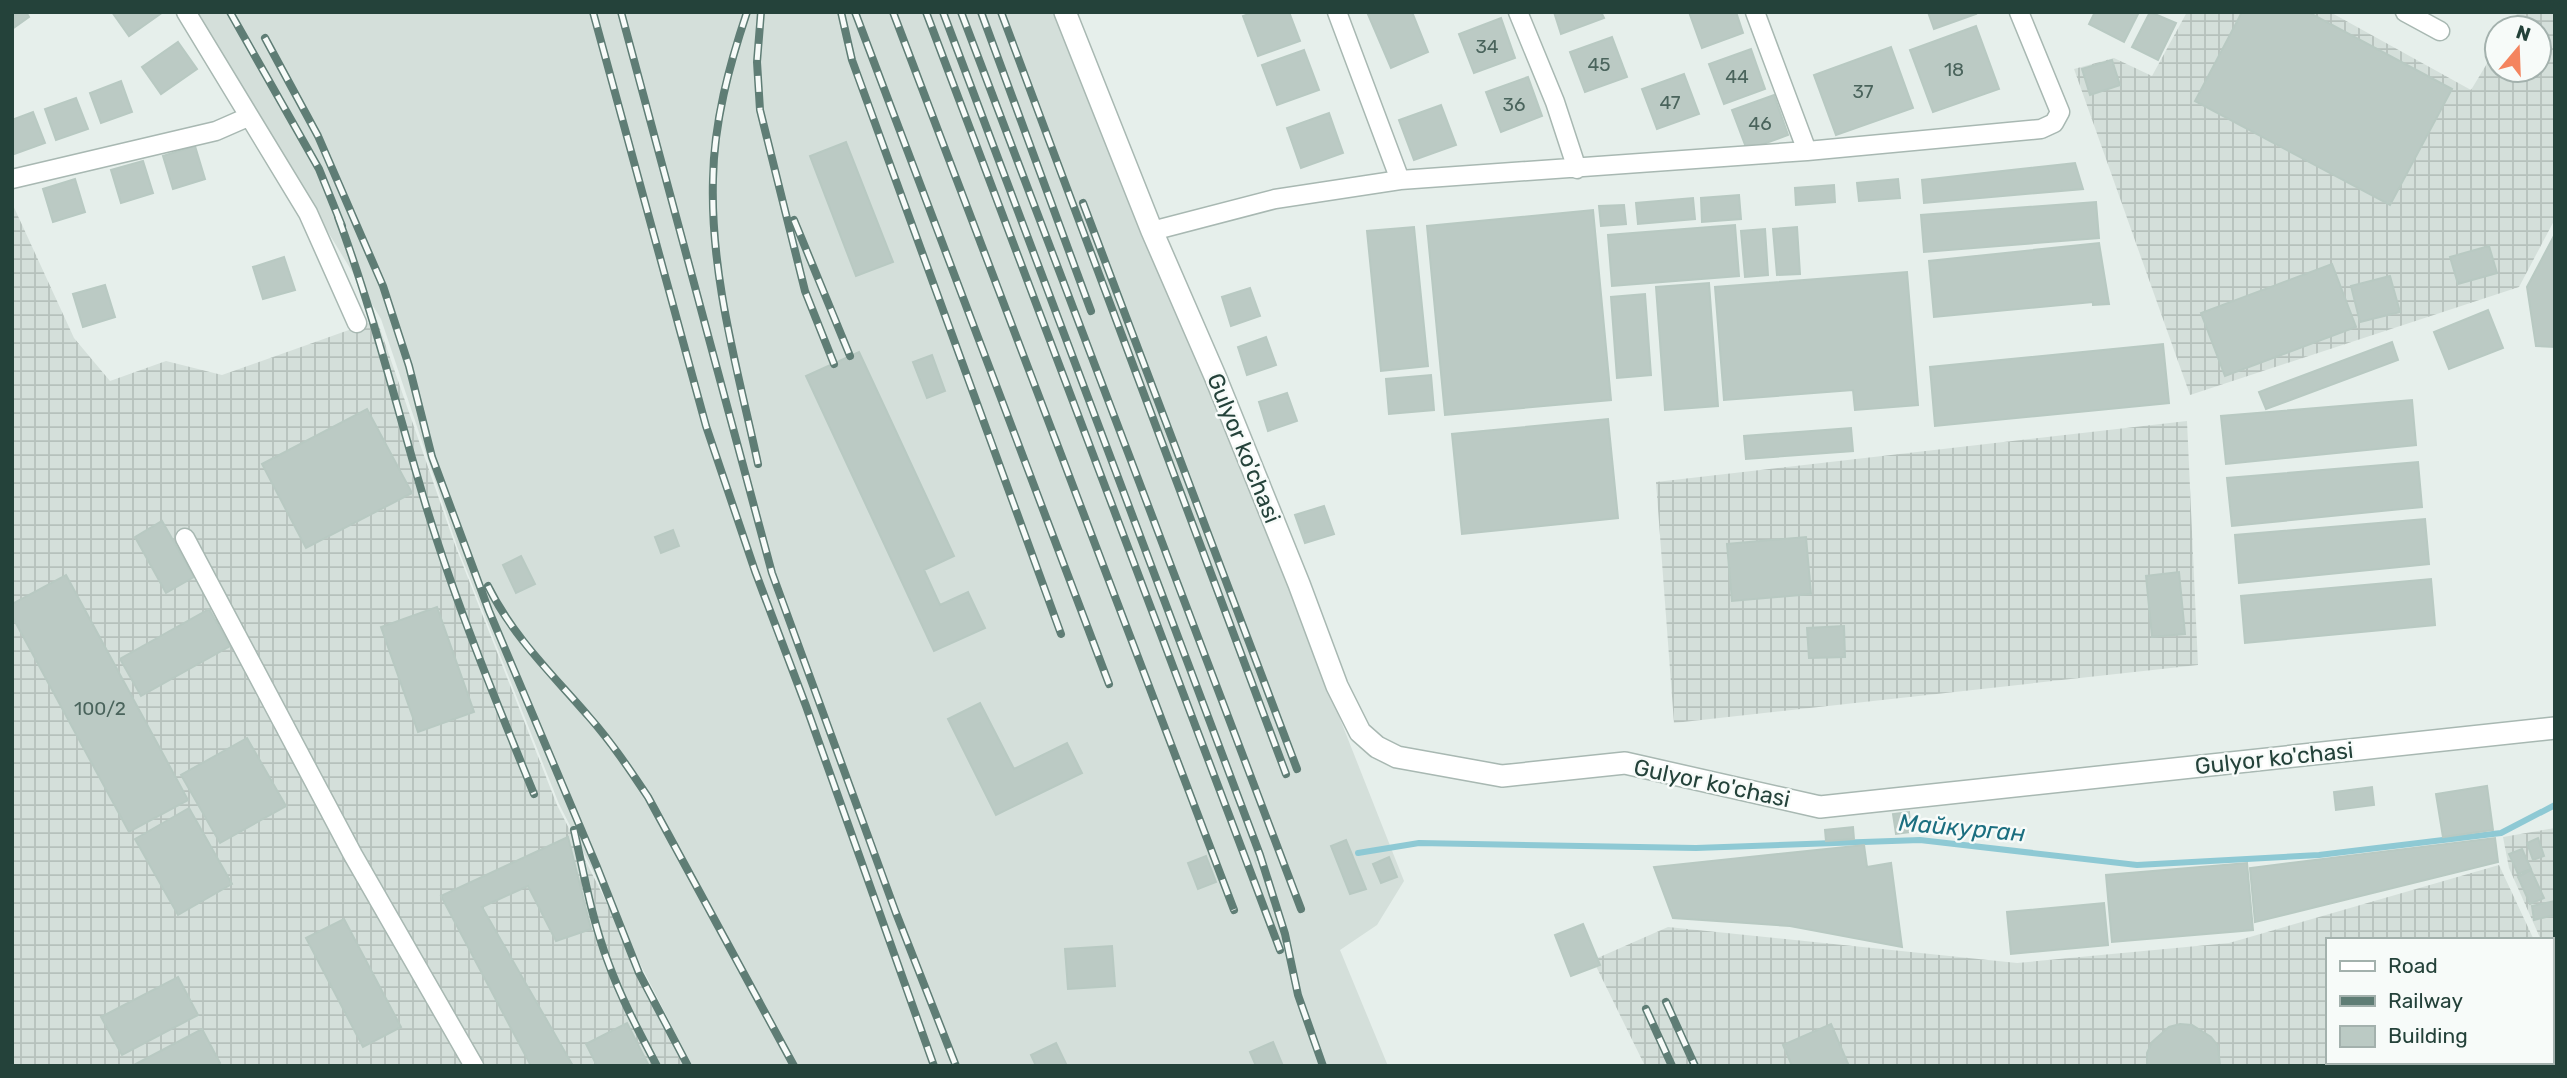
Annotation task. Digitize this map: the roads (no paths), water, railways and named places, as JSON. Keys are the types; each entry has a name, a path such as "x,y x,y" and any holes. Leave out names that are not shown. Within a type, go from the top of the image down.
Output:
{"street":[{"path":"186,12 308,213 357,323"},
{"name":"Gulyor ko'chasi","path":"1065,12 1299,584 1337,686 1360,732 1377,747 1397,757 1502,776 1625,763 1820,807 2555,728"},
{"path":"1337,12 1401,180"},
{"path":"1518,12 1555,102 1577,169"},
{"path":"1755,12 1807,151"},
{"path":"1152,230 1275,199 1401,180 1807,151 2042,129 2054,123 2060,112 2019,12"},
{"path":"2405,12 2440,31"},
{"path":"12,179 216,131 248,117"},
{"path":"185,538 353,855 474,1066"}],"waterway":[{"name":"Майкурган","path":"1358,853 1419,843 1696,848 1920,840 2137,865 2319,855 2501,833 2555,805"}],"railway":[{"path":"230,12 319,169 342,226"},
{"path":"593,12 706,426 755,571 934,1066"},
{"path":"621,12 772,573 896,913 956,1066"},
{"path":"747,12 719,115 714,158 713,215 727,323 758,464"},
{"path":"761,12 757,62 760,110 805,291 834,364"},
{"path":"841,12 852,60 1061,634"},
{"path":"855,12 1109,684"},
{"path":"893,12 1234,910"},
{"path":"926,12 1280,950"},
{"path":"943,12 1260,855 1285,934 1298,995 1323,1066"},
{"path":"961,12 1301,909"},
{"path":"981,12 1091,311"},
{"path":"1001,12 1286,774"},
{"path":"265,38 318,136 383,286 409,366 432,457 489,611 639,973 688,1066"},
{"path":"1083,203 1297,769"},
{"path":"338,217 374,324 426,506 450,579 534,794"},
{"path":"794,220 850,356"},
{"path":"488,586 509,622 606,737 648,797 794,1066"},
{"path":"574,830 602,946 624,1002 657,1066"},
{"path":"1666,1002 1695,1066"},
{"path":"1646,1009 1672,1066"}]}
